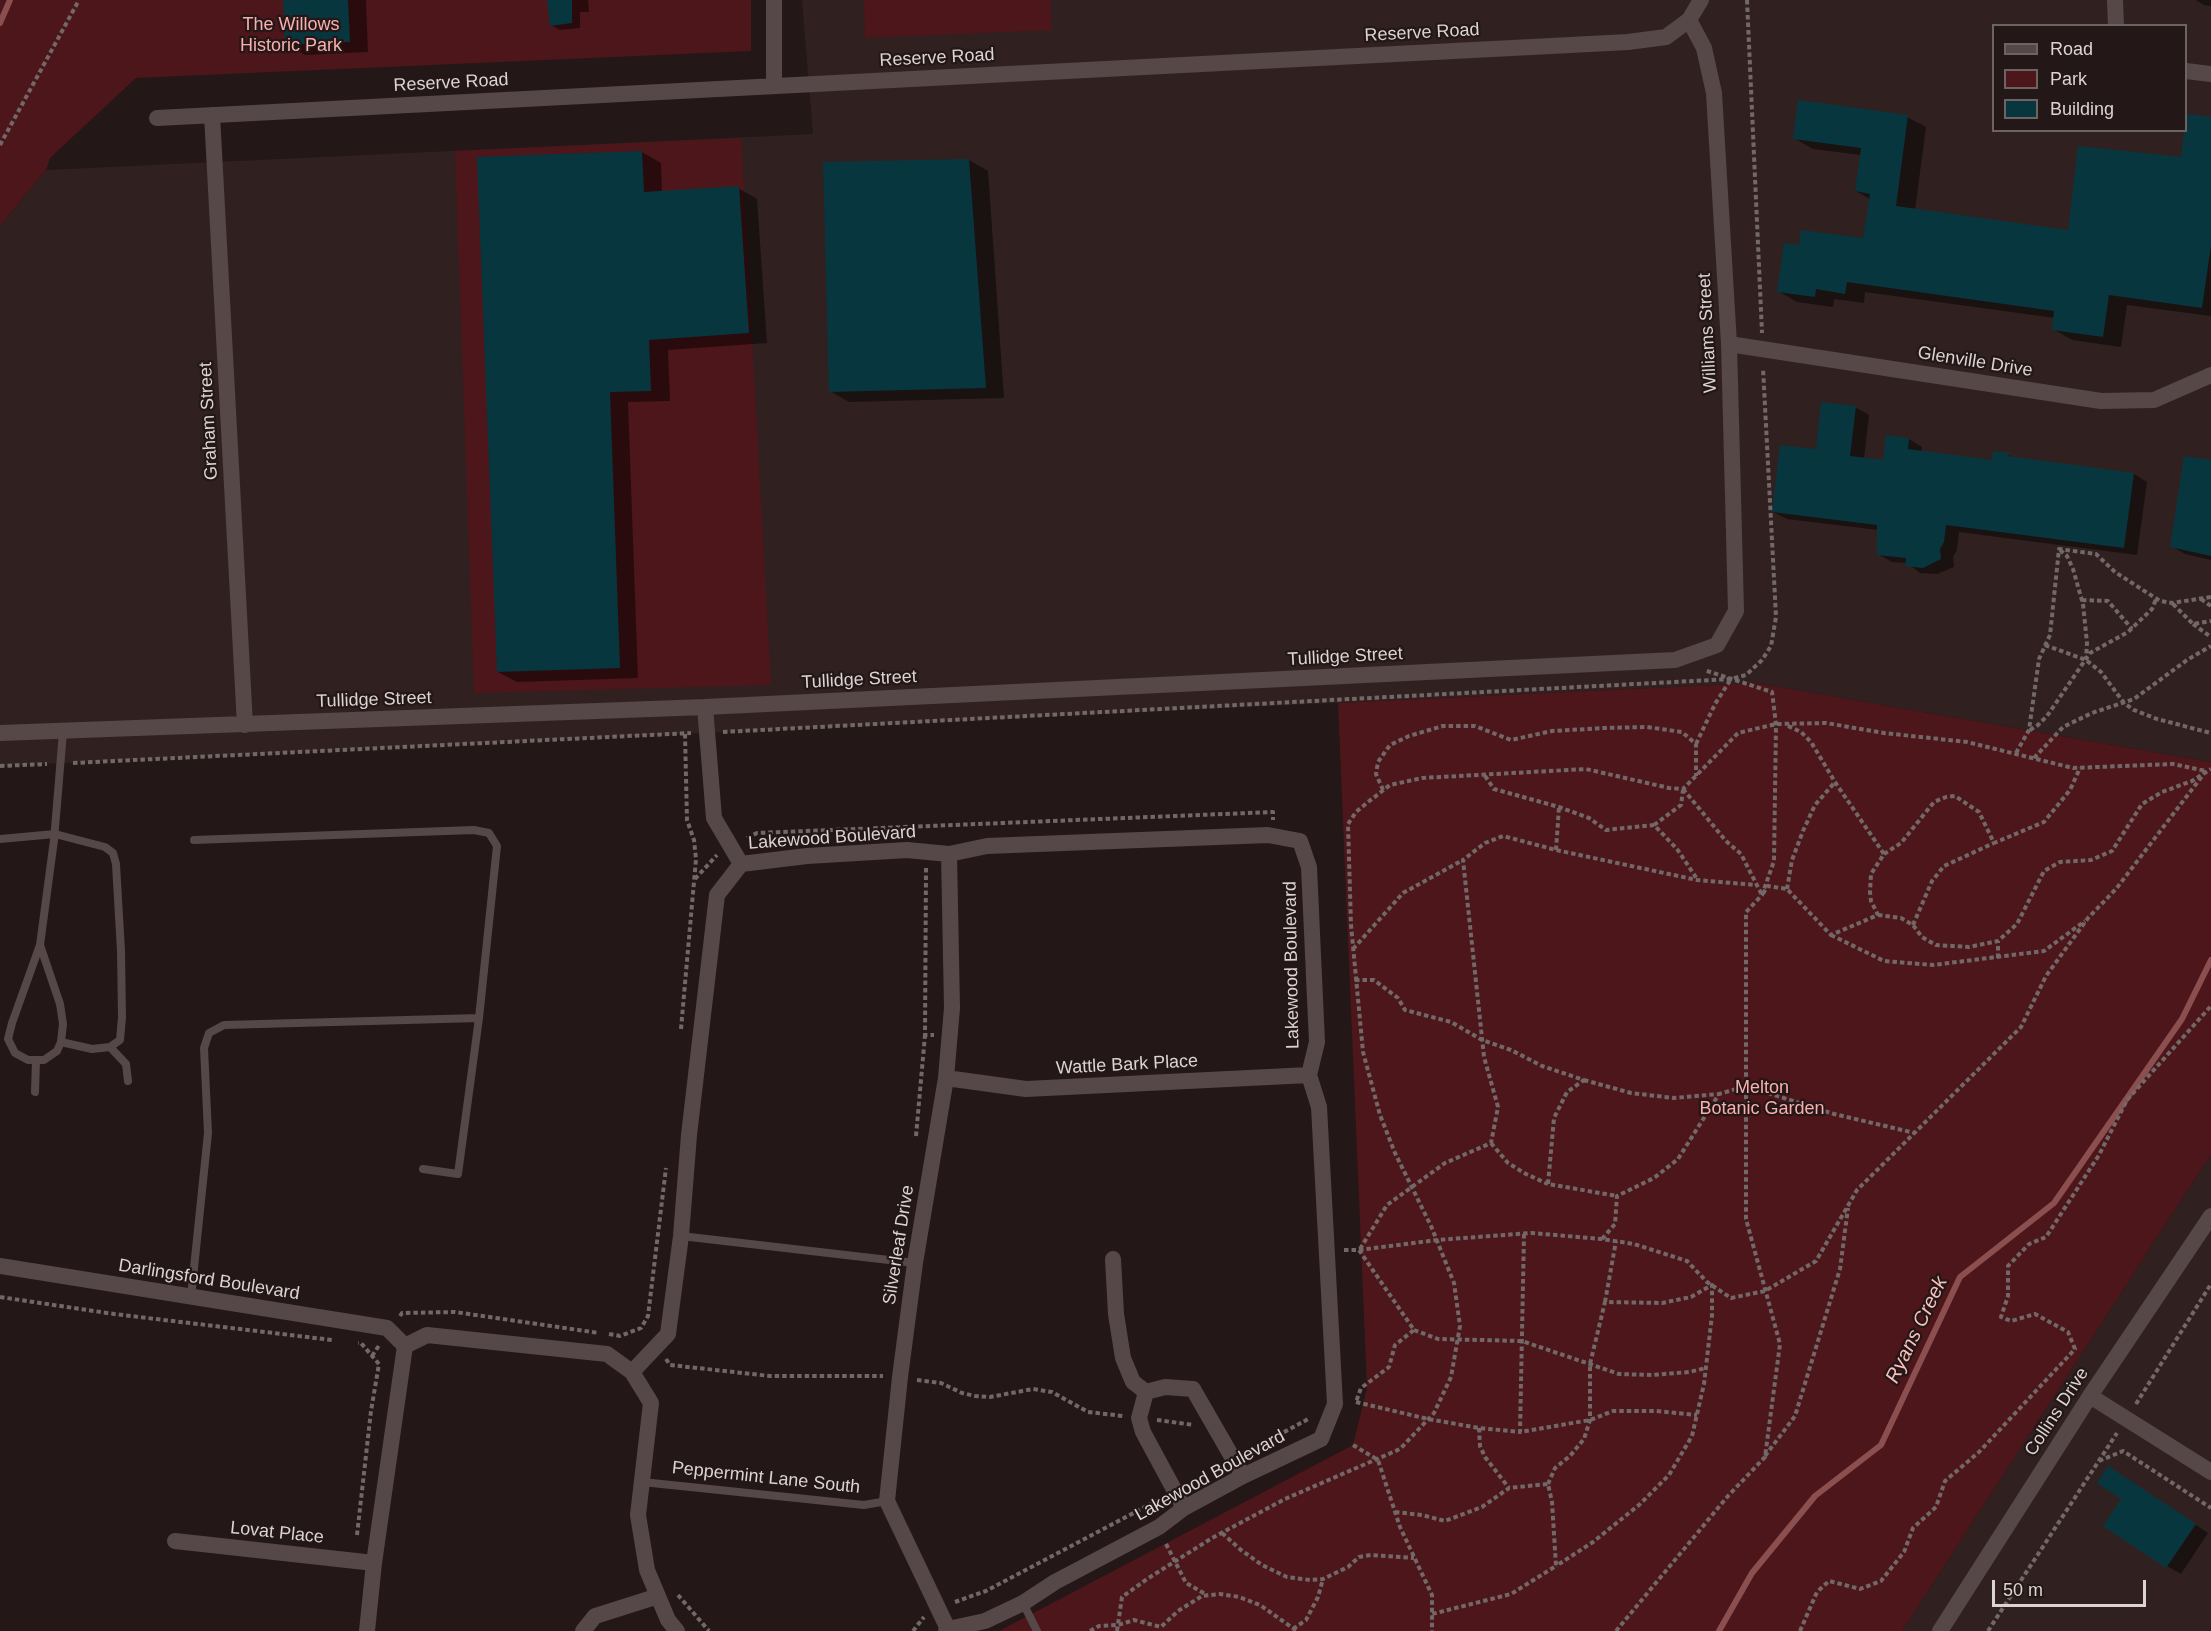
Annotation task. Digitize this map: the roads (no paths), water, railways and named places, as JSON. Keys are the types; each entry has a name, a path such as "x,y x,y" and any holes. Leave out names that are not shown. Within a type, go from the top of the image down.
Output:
{"street":[{"path":"774,0 774,86"},
{"name":"Reserve Road","path":"157,118 1628,42 1666,37 1689,20 1701,0"},
{"path":"2115,0 2116,24"},
{"name":"Williams Street","path":"1689,20 1704,48 1714,93 1729,344 1736,611 1717,645"},
{"path":"2187,71 2211,74"},
{"name":"Graham Street","path":"212,115 245,725"},
{"name":"Glenville Drive","path":"1729,344 2101,401 2154,400 2211,375"},
{"name":"Tullidge Street","path":"0,733 705,707 1675,660 1717,645"},
{"name":"Lakewood Boulevard","path":"705,707 714,818 741,864"},
{"name":"Lakewood Boulevard","path":"632,1372 668,1335 681,1236 688,1135 717,896 741,864 807,856 907,850 949,854 987,846 1273,836 1300,841 1309,867 1317,1042 1309,1076 1319,1107 1335,1404 1321,1439 1243,1476 1184,1508 1159,1527 1055,1582 1023,1604 985,1621 947,1630"},
{"name":"Silverleaf Drive","path":"887,1502 915,1263 946,1077 950,1037 952,1008 949,854"},
{"name":"Wattle Bark Place","path":"946,1077 1026,1089 1309,1076"},
{"name":"Collins Drive","path":"1940,1631 2090,1396 2211,1216"},
{"path":"1113,1258 1116,1314 1124,1358 1133,1382 1146,1392"},
{"name":"Darlingsford Boulevard","path":"0,1266 387,1328 405,1346"},
{"path":"367,1631 374,1563 405,1346 427,1335 607,1354 632,1372 651,1402 638,1515 647,1570 668,1620 677,1631"},
{"path":"1146,1392 1165,1387 1193,1389 1243,1476"},
{"path":"1146,1392 1139,1418 1143,1432 1184,1508"},
{"path":"2090,1396 2211,1472"},
{"path":"887,1502 947,1630"},
{"name":"Lovat Place","path":"175,1541 374,1563"},
{"path":"583,1631 596,1616 658,1596"}],"lane":[{"path":"40,945 60,1004 63,1024 61,1042 57,1051 44,1060 28,1060 15,1053 4,1040 40,945 55,834 63,732"},
{"path":"194,840 474,830 489,833 497,846 479,1018 458,1174 423,1168"},
{"path":"0,839 55,834 105,847 113,853 116,864 122,951 120,1040 110,1047 92,1049 61,1042"},
{"path":"191,1297 208,1133 204,1048 209,1033 224,1025 479,1018"},
{"path":"110,1047 126,1064 128,1081"},
{"path":"35,1092 36,1060"},
{"path":"681,1236 915,1263"},
{"name":"Peppermint Lane South","path":"642,1482 864,1504 887,1502"},
{"path":"1023,1604 1037,1631"}],"waterway":[{"path":"0,23 10,0"},
{"name":"Ryans Creek","path":"1719,1631 1752,1573 1815,1496 1881,1445 1960,1277 2054,1203 2182,1019 2211,960"}],"park label":[{"name":"The Willows Historic Park","path":"291,36"},
{"name":"Melton Botanic Garden","path":"1762,1098"}]}
